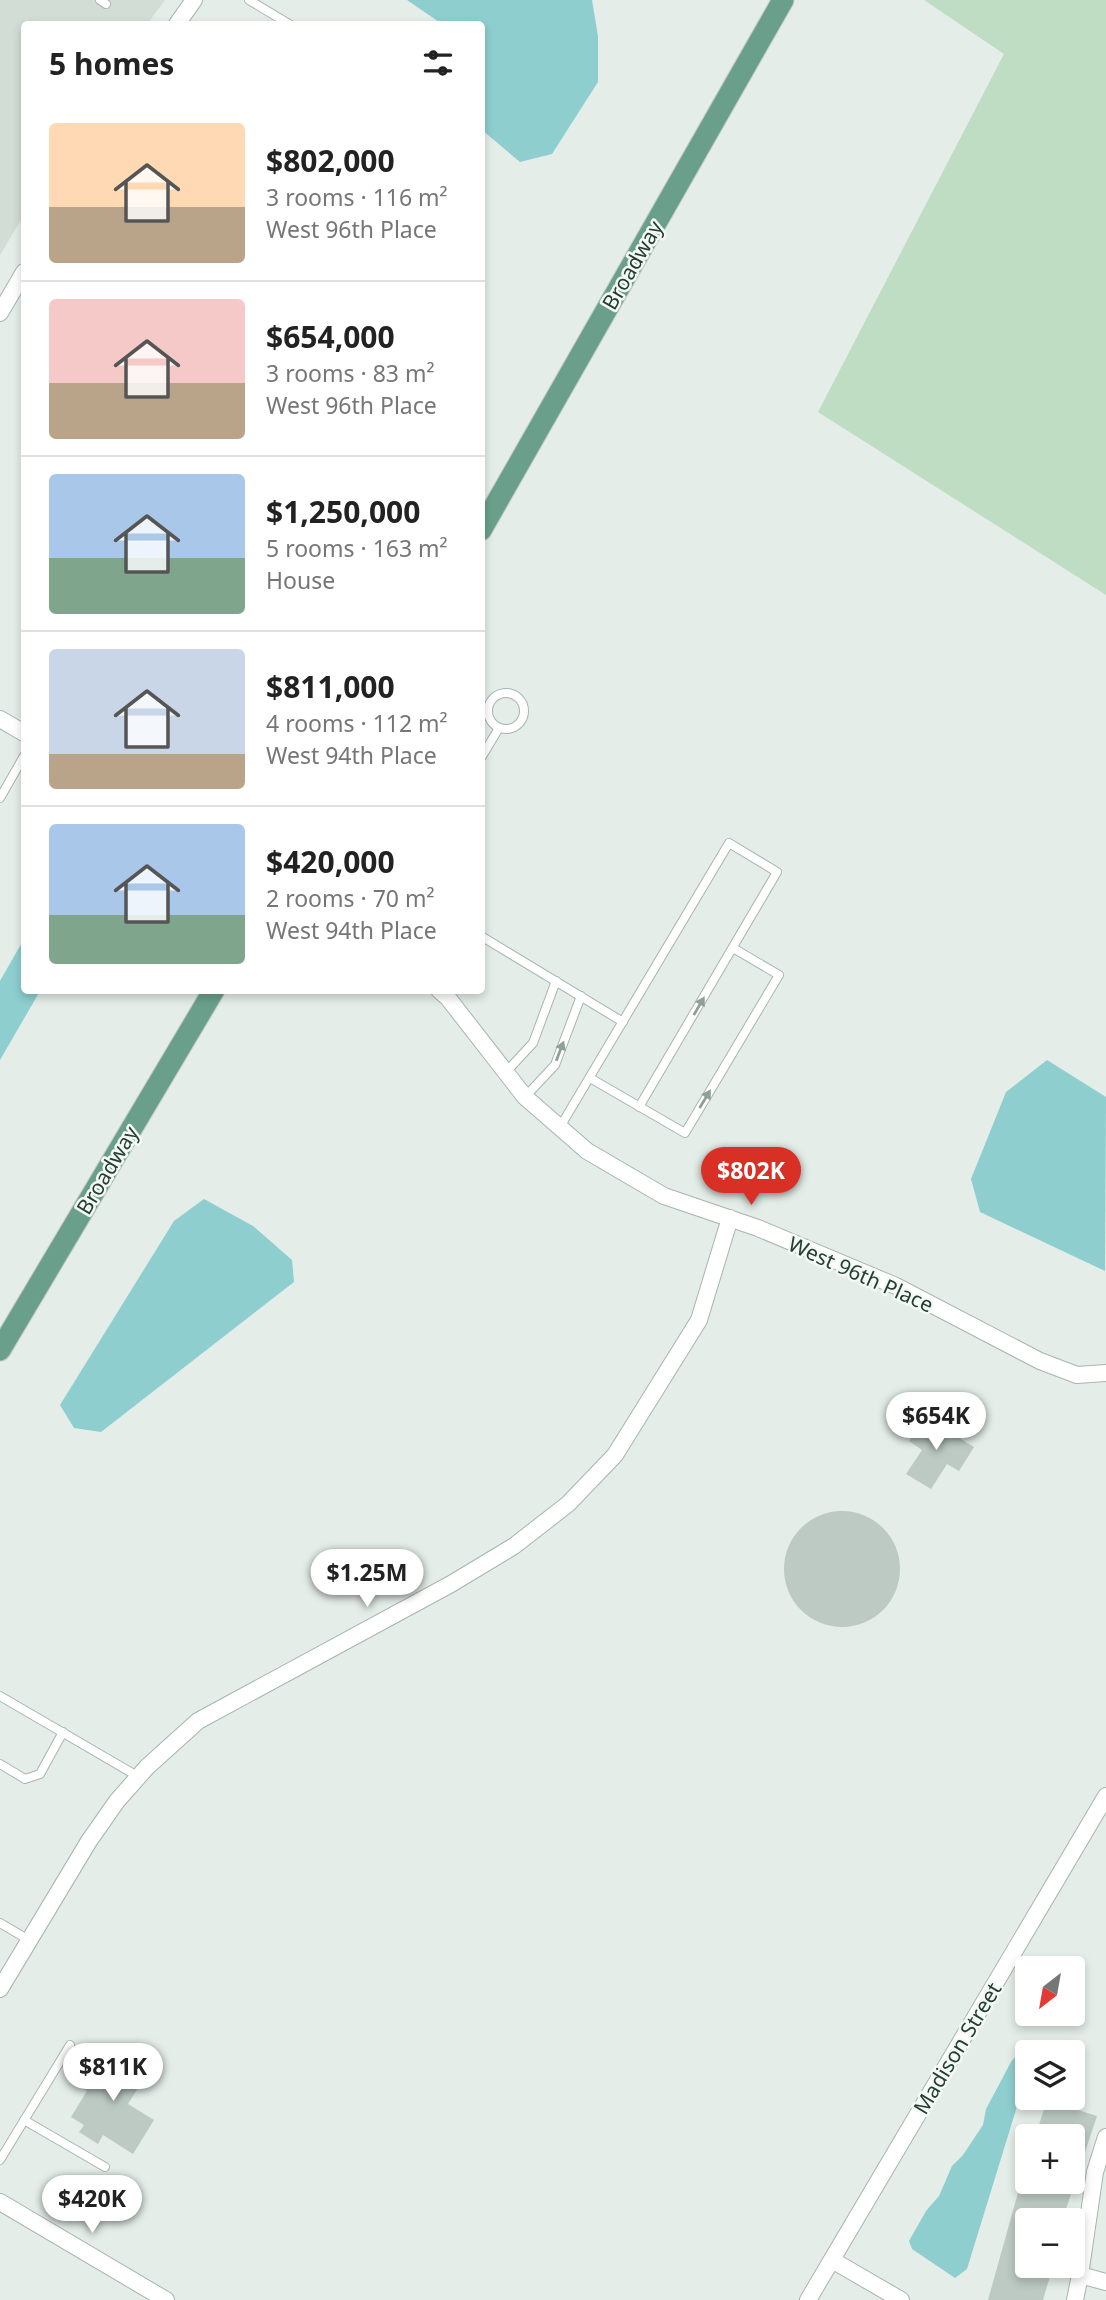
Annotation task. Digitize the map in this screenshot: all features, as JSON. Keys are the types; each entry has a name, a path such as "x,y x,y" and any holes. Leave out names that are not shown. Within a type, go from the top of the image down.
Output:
{"main road":[{"name":"Broadway","path":"485,523 783,0"},
{"name":"Broadway","path":"0,1350 212,994"}],"street":[{"path":"179,21 194,0"},
{"path":"0,313 21,277"},
{"path":"0,719 21,731"},
{"name":"West 96th Place","path":"444,994 526,1097 587,1151 664,1196 730,1219 896,1286 1040,1361 1077,1375 1106,1373"},
{"path":"0,1989 89,1841 117,1801 198,1721 452,1584 514,1546 568,1504 615,1455 698,1320 730,1219"},
{"name":"Madison Street","path":"808,2300 1106,1796"},
{"path":"1085,2241 1095,2172 1106,2137"},
{"path":"0,2202 166,2300"},
{"path":"832,2260 901,2300"},
{"path":"1085,2276 1106,2282"},
{"path":"1074,2300 1079,2278"}],"lane":[{"path":"249,0 278,21"},
{"path":"513,694 524,707 523,719 516,727 505,730 499,728 490,720 488,708 495,697 513,694"},
{"path":"485,751 499,728"},
{"path":"0,798 21,761"},
{"path":"560,1128 729,843 777,872 639,1107"},
{"path":"485,938 623,1022"},
{"path":"590,1078 685,1133 779,975 733,947"},
{"path":"506,1072 533,1043 556,981"},
{"path":"526,1097 555,1065 581,996"},
{"path":"0,1696 139,1777"},
{"path":"0,1764 25,1779 40,1774 64,1732"},
{"path":"0,1923 29,1940"},
{"path":"0,2160 70,2045"},
{"path":"24,2120 105,2167"}],"shaded area":[{"path":"0,0 165,0 149,21 21,21 21,220 0,255"}],"green space":[{"path":"924,0 1106,0 1106,595 818,412 1004,54"}],"water":[{"path":"407,0 592,0 598,36 598,82 552,154 520,162 485,133 485,21 438,21"},
{"path":"21,944 21,994 38,994 0,1060 0,981"},
{"path":"1047,1060 1106,1097 1105,1271 980,1212 971,1179 1006,1092"},
{"path":"204,1199 253,1226 292,1260 294,1282 101,1432 74,1428 60,1405 174,1221"},
{"path":"1015,2057 1016,2110 967,2269 955,2278 912,2249 909,2241 926,2211 939,2196 952,2166 963,2155 983,2125 986,2109"}],"building":[{"path":"924,1416 974,1447 959,1471 947,1464 931,1489 906,1474 922,1450 909,1441"},
{"path":"842,1511 864,1516 883,1528 895,1547 900,1569 895,1591 883,1610 864,1622 842,1627 820,1622 801,1610 789,1591 784,1569 789,1547 801,1528 820,1516"},
{"path":"105,2048 147,2074 128,2104 154,2120 133,2154 103,2135 98,2144 79,2132 84,2125 71,2117 87,2091 81,2088"},
{"path":"1044,2110 1078,2110 1097,2116 1085,2152 1085,2124 1039,2124"},
{"path":"1018,2194 1071,2194 1066,2208 1015,2208 1015,2278 1049,2278 1043,2300 988,2300"}]}
